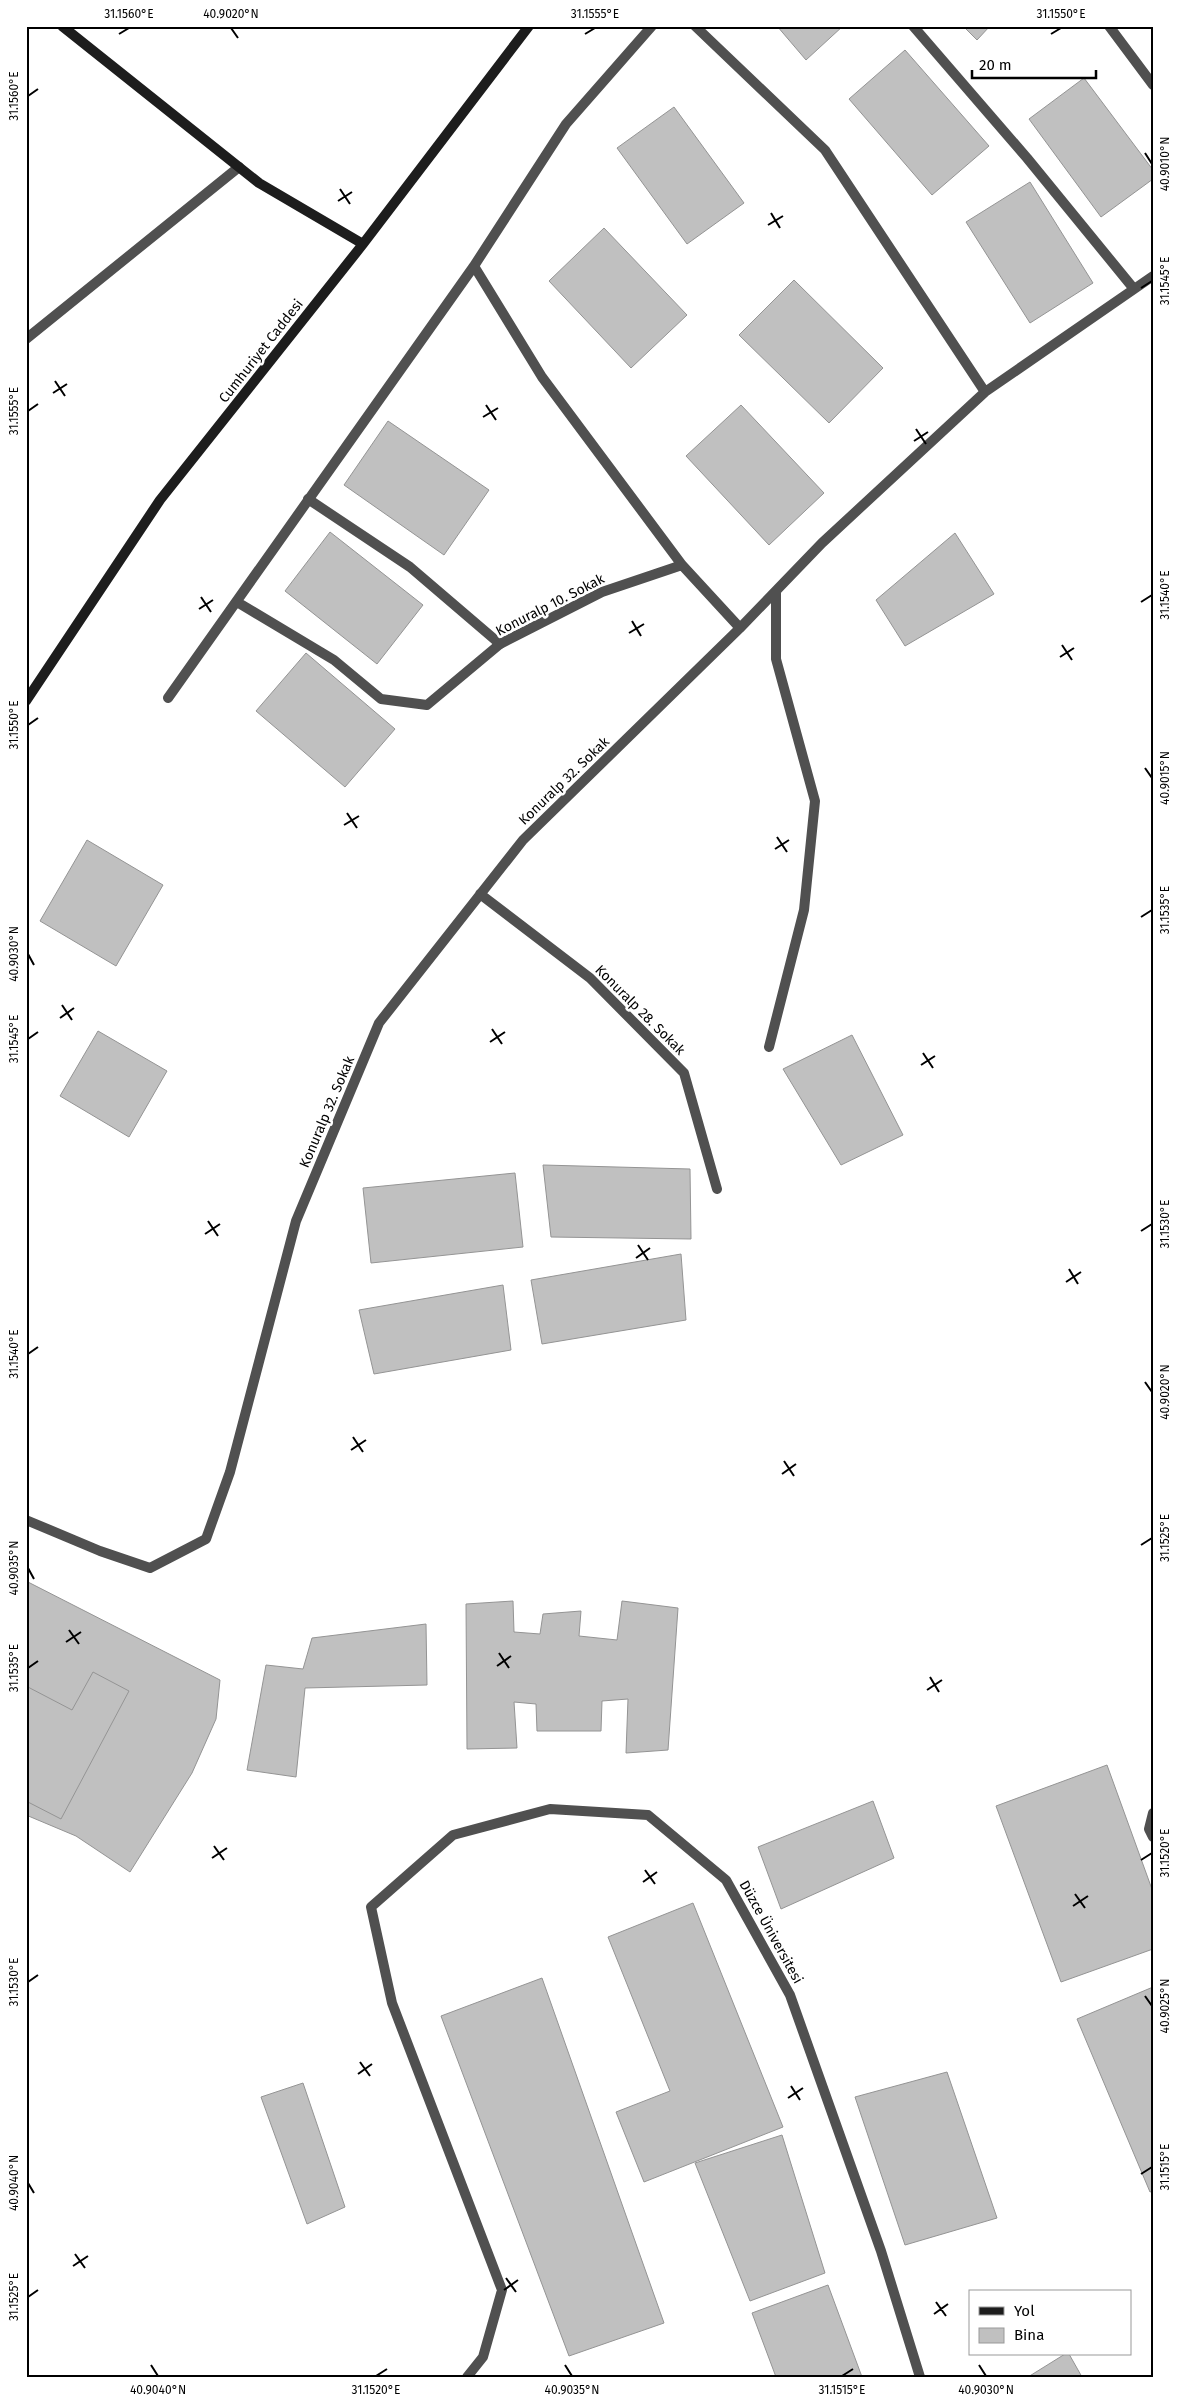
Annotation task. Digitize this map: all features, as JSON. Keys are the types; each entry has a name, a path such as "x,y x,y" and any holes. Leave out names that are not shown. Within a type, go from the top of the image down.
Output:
{"street":[{"path":"62,26 259,183 363,244"},
{"name":"Cumhuriyet Caddesi","path":"26,701 160,500 363,244 529,26"},
{"path":"168,698 238,602 308,499 474,266 566,124 652,26"},
{"path":"695,26 825,150 985,392"},
{"path":"913,26 1026,158 1134,289"},
{"path":"1109,26 1153,85"},
{"path":"26,339 239,167"},
{"path":"474,266 542,377 682,565 740,628"},
{"name":"Konuralp 32. Sokak","path":"26,1520 100,1551 150,1568 206,1539 230,1472 296,1221 379,1023 522,840 740,628 822,543 985,392 1153,276"},
{"path":"308,499 410,567 500,644"},
{"name":"Konuralp 10. Sokak","path":"238,602 334,660 381,699 427,705 500,644 602,592 682,565"},
{"path":"769,1047 804,910 815,801 776,659 776,591"},
{"name":"Konuralp 28. Sokak","path":"480,894 590,978 684,1073 717,1189"},
{"name":"Düzce Üniversitesi","path":"467,2377 483,2357 502,2290 392,2003 371,1907 453,1835 550,1809 648,1815 726,1880 790,1995 881,2251 920,2377"},
{"path":"1153,1812 1149,1828 1153,1837"}],"building":[{"path":"777,26 843,26 806,60"},
{"path":"963,26 990,26 977,40"},
{"path":"905,50 989,146 932,195 849,99"},
{"path":"1084,78 1153,170 1153,179 1101,217 1029,119"},
{"path":"674,107 744,203 687,244 617,148"},
{"path":"1030,182 1093,283 1030,323 966,222"},
{"path":"604,228 687,315 631,368 549,281"},
{"path":"794,280 883,368 829,423 739,335"},
{"path":"741,405 824,493 769,545 686,456"},
{"path":"388,421 489,490 444,555 344,485"},
{"path":"330,532 423,605 377,664 285,591"},
{"path":"955,533 994,594 905,646 876,600"},
{"path":"306,653 395,729 345,787 256,711"},
{"path":"87,840 163,885 116,966 40,921"},
{"path":"98,1031 167,1071 129,1137 60,1096"},
{"path":"852,1035 903,1135 841,1165 783,1069"},
{"path":"543,1165 690,1169 691,1239 551,1237"},
{"path":"515,1173 523,1247 371,1263 363,1188"},
{"path":"681,1254 686,1320 542,1344 531,1280"},
{"path":"503,1285 511,1350 374,1374 359,1310"},
{"path":"26,1581 220,1680 216,1719 192,1773 130,1872 76,1836 26,1815"},
{"path":"513,1601 514,1632 540,1634 543,1614 581,1611 579,1636 617,1640 622,1601 678,1608 668,1750 626,1753 628,1699 602,1701 601,1731 537,1731 536,1704 514,1702 517,1748 467,1749 466,1604"},
{"path":"426,1624 427,1685 305,1688 296,1777 247,1770 266,1665 303,1669 312,1638"},
{"path":"93,1672 129,1691 61,1819 26,1801 26,1686 72,1710"},
{"path":"1107,1765 1153,1892 1153,1949 1061,1982 996,1806"},
{"path":"873,1801 894,1858 781,1909 758,1847"},
{"path":"693,1903 783,2127 644,2182 616,2112 670,2091 608,1937"},
{"path":"542,1978 664,2323 569,2356 441,2016"},
{"path":"1153,1987 1153,2191 1150,2192 1077,2019"},
{"path":"947,2072 997,2218 905,2245 855,2097"},
{"path":"303,2083 345,2207 307,2224 261,2097"},
{"path":"782,2135 825,2273 750,2301 695,2163"},
{"path":"828,2285 862,2377 776,2377 752,2313"},
{"path":"1062,2356 1070,2356 1082,2377 1028,2377"}]}
